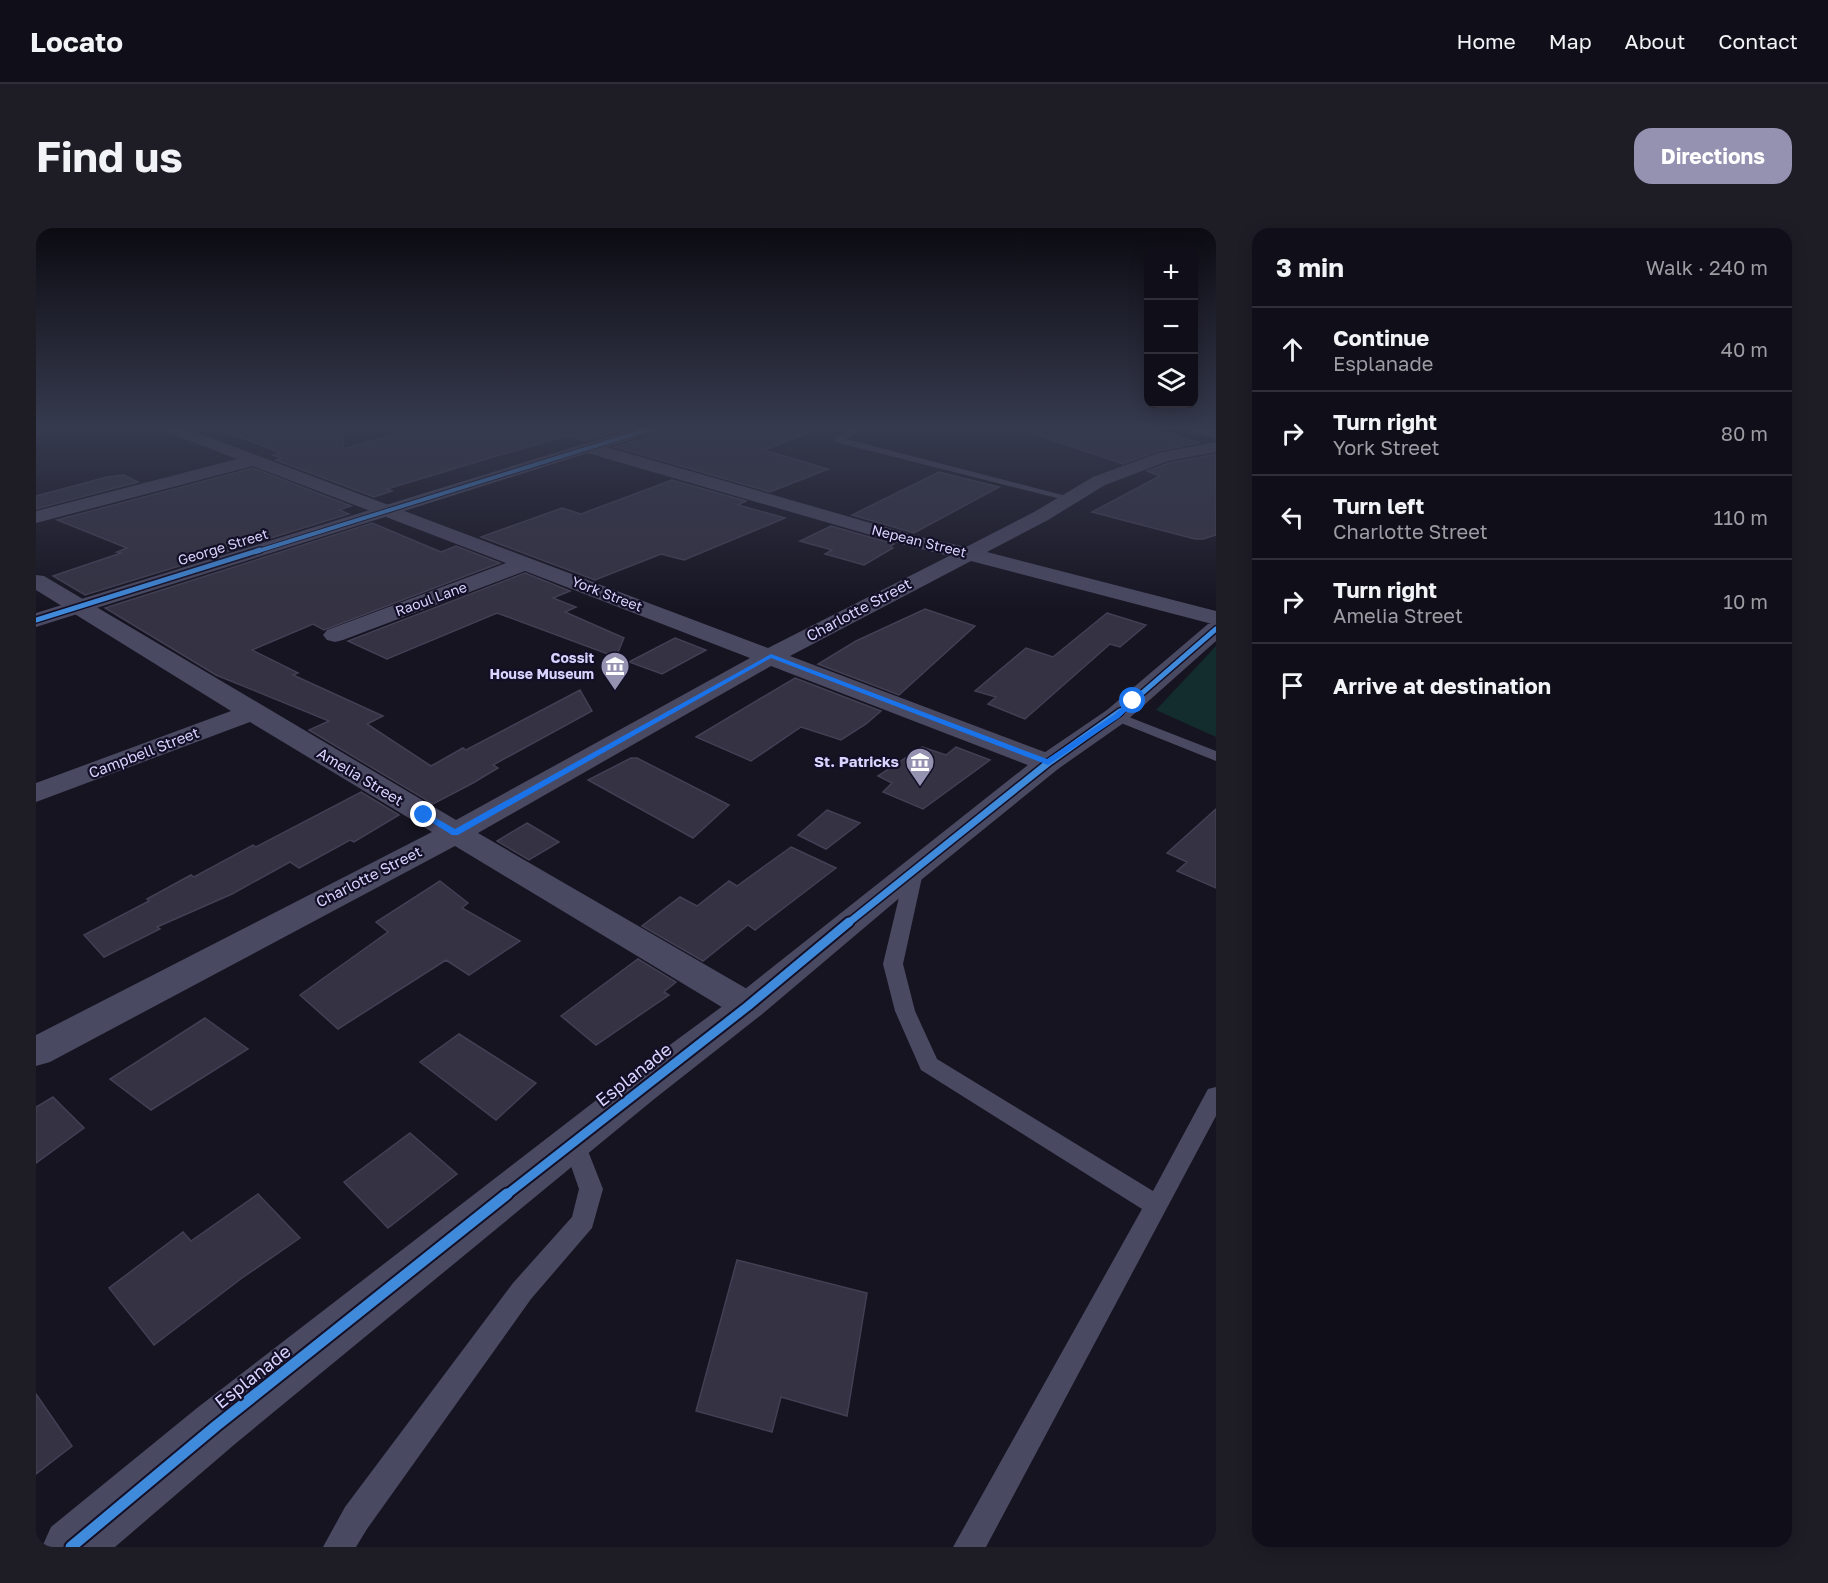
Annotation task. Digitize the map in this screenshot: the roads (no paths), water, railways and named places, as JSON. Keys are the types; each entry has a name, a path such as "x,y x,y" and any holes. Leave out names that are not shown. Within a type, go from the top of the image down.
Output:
{"street":[{"path":"36,517 149,488"},
{"name":"York Street","path":"329,488 1048,763"},
{"name":"George Street","path":"36,620 462,488"},
{"name":"Nepean Street","path":"725,488 912,542 969,554 1216,618"},
{"name":"Charlotte Street","path":"36,1052 455,833 771,656 1041,516 1088,488"},
{"name":"Raoul Lane","path":"335,635 527,563"},
{"name":"Amelia Street","path":"36,581 748,1006"},
{"name":"Esplanade","path":"71,1547 216,1426 566,1147 748,1006 915,868 1048,763 1116,716 1216,629"},
{"name":"Campbell Street","path":"36,793 252,712"}],"lane":[{"path":"1028,488 1070,498"},
{"path":"1116,716 1216,756"},
{"path":"915,868 893,964 905,1011 929,1064 1157,1206"},
{"path":"969,1547 1216,1095"},
{"path":"339,1547 356,1518 522,1291 583,1221 591,1189 580,1158 566,1147"}],"place":[{"name":"Cossit House Museum","path":"615,692"},
{"name":"St. Patricks","path":"920,788"}]}
